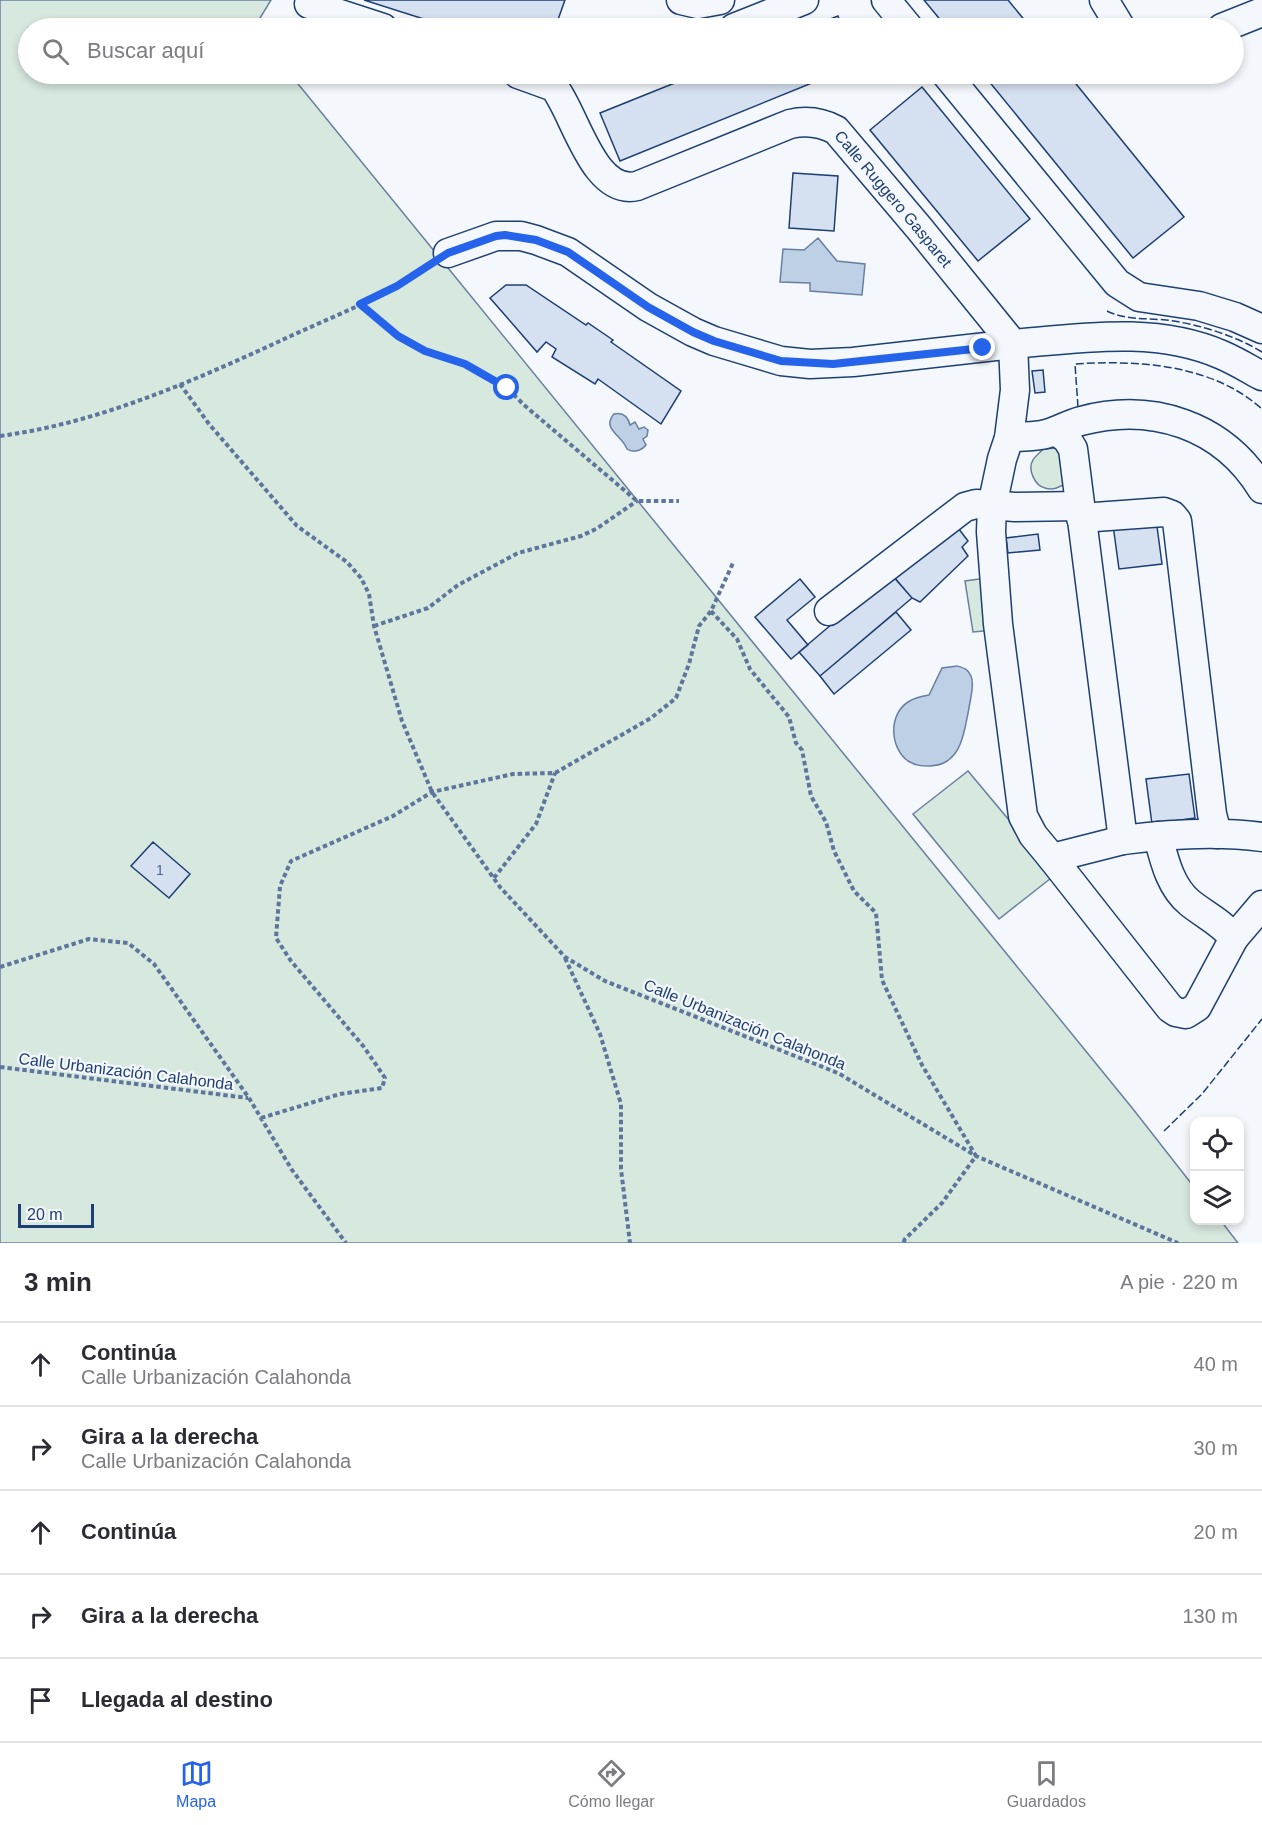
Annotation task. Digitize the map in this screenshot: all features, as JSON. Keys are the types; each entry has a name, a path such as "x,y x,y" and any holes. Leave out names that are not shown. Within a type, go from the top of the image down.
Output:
{"street":[{"path":"681,0 706,4 720,0"},
{"path":"759,18 804,0"},
{"path":"886,0 901,18"},
{"path":"1104,0 1115,18"},
{"path":"309,4 352,18"},
{"path":"1244,19 1262,12"},
{"name":"Calle Ruggero Gasparet","path":"546,84 554,87 593,161 615,183 626,188 638,186 790,124 808,121 827,125 836,130 1013,344"},
{"path":"954,84 1117,283 1139,297 1199,306 1262,329"},
{"path":"448,253 496,236 520,236 536,240 568,252 648,307 693,332 714,341 781,361 810,364 853,362 1013,344 1090,338 1147,337 1186,343 1221,354 1262,376"},
{"path":"1013,344 1015,390 1009,438 992,506 991,532 998,624 1023,816 1034,835 1140,971 1176,1012 1186,1014 1197,1007 1234,938 1262,905"},
{"path":"1009,438 1045,434 1079,421 1110,416 1144,415 1176,421 1196,428 1221,442 1240,458 1262,489"},
{"path":"1056,431 1067,438 1073,449 1123,840"},
{"path":"829,611 965,507 975,504 1081,512 1164,512 1172,514 1177,521 1216,834"},
{"path":"1052,858 1123,840 1158,836 1216,834 1262,837"},
{"path":"1158,836 1164,858 1181,894 1226,927 1234,938"}],"path":[{"path":"0,436 53,426 107,411 180,384 397,286 448,253"},
{"path":"360,304 398,336 425,351 465,364 507,388 638,501"},
{"name":"Calle Urbanización Calahonda","path":"180,384 209,424 297,526 347,562 361,578 369,594 374,626 402,721 432,792 494,878 565,957 605,981 838,1073 975,1156 1178,1243"},
{"path":"374,626 428,608 458,585 518,553 580,536 596,529 638,501 679,501"},
{"path":"261,1119 340,1094 382,1088 385,1078 364,1047 291,961 276,938 280,886 291,861 393,816 432,792 513,774 555,773 651,718 676,698 689,664 699,626 711,611 733,563"},
{"path":"711,611 737,639 750,669 789,717 796,743 802,750 811,796 826,822 834,850 854,891 876,913 882,980 922,1065 975,1156 942,1203 903,1243"},
{"path":"494,878 536,824 555,773"},
{"name":"Calle Urbanización Calahonda","path":"0,967 89,939 128,943 154,964 249,1098 292,1170 346,1243"},
{"name":"Calle Urbanización Calahonda","path":"565,957 600,1034 621,1104 621,1169 630,1243"},
{"name":"Calle Urbanización Calahonda","path":"0,1067 249,1098"}],"shaded area":[{"path":"0,0 271,0 260,18 18,18 18,84 298,84 1190,1182 1190,1225 1224,1225 1238,1243 0,1243"},
{"path":"1057,448 1069,455 1069,482 1054,488 1041,487 1035,481 1031,464 1043,449"},
{"path":"986,578 994,630 973,632 965,581"},
{"path":"968,771 1055,875 999,919 913,814"}],"water":[{"path":"818,238 837,261 865,264 862,295 810,291 810,283 780,282 783,249 804,250"},
{"path":"614,414 622,414 630,425 635,422 639,429 644,427 648,430 647,436 643,439 646,445 644,447 634,451 627,449 611,428 611,419"},
{"path":"957,666 969,672 973,684 960,746 949,760 941,764 924,766 911,763 902,755 895,740 894,723 897,715 908,702 929,695 942,668"}],"building":[{"path":"364,0 565,0 559,18 421,18"},
{"path":"924,0 1008,0 1023,18 939,18"},
{"path":"672,84 809,84 620,161 600,113"},
{"path":"991,84 1076,84 1184,217 1133,258"},
{"path":"922,87 1030,219 978,261 870,130"},
{"path":"793,173 838,176 834,231 789,228"},
{"path":"506,285 526,285 613,340 611,342 681,391 661,424 598,379 595,384 552,357 556,349 546,342 537,352 490,298"},
{"path":"1043,370 1045,392 1035,393 1032,371"},
{"path":"1156,519 1162,564 1119,569 1113,525"},
{"path":"955,524 968,541 962,547 968,556 920,602 912,598 894,577"},
{"path":"1038,534 1040,550 1008,553 1006,538"},
{"path":"891,574 912,598 820,676 799,652"},
{"path":"800,579 815,597 787,620 808,645 791,659 755,617"},
{"path":"896,612 911,630 834,694 820,676"},
{"path":"1189,774 1195,818 1152,824 1146,779"},
{"path":"153,842 190,874 169,898 131,866"}],"fence":[{"path":"1107,311 1128,317 1166,320 1203,327 1240,340 1262,352"},
{"path":"1078,407 1075,364 1124,363 1173,368 1197,374 1221,382 1262,409"},
{"path":"1164,1131 1202,1094 1262,1019"}],"route":[{"path":"507,388 465,364 425,351 398,336 360,304 397,286 448,253 496,236 520,236 568,252 648,307 693,332 714,341 781,361 833,364 983,348"}]}
